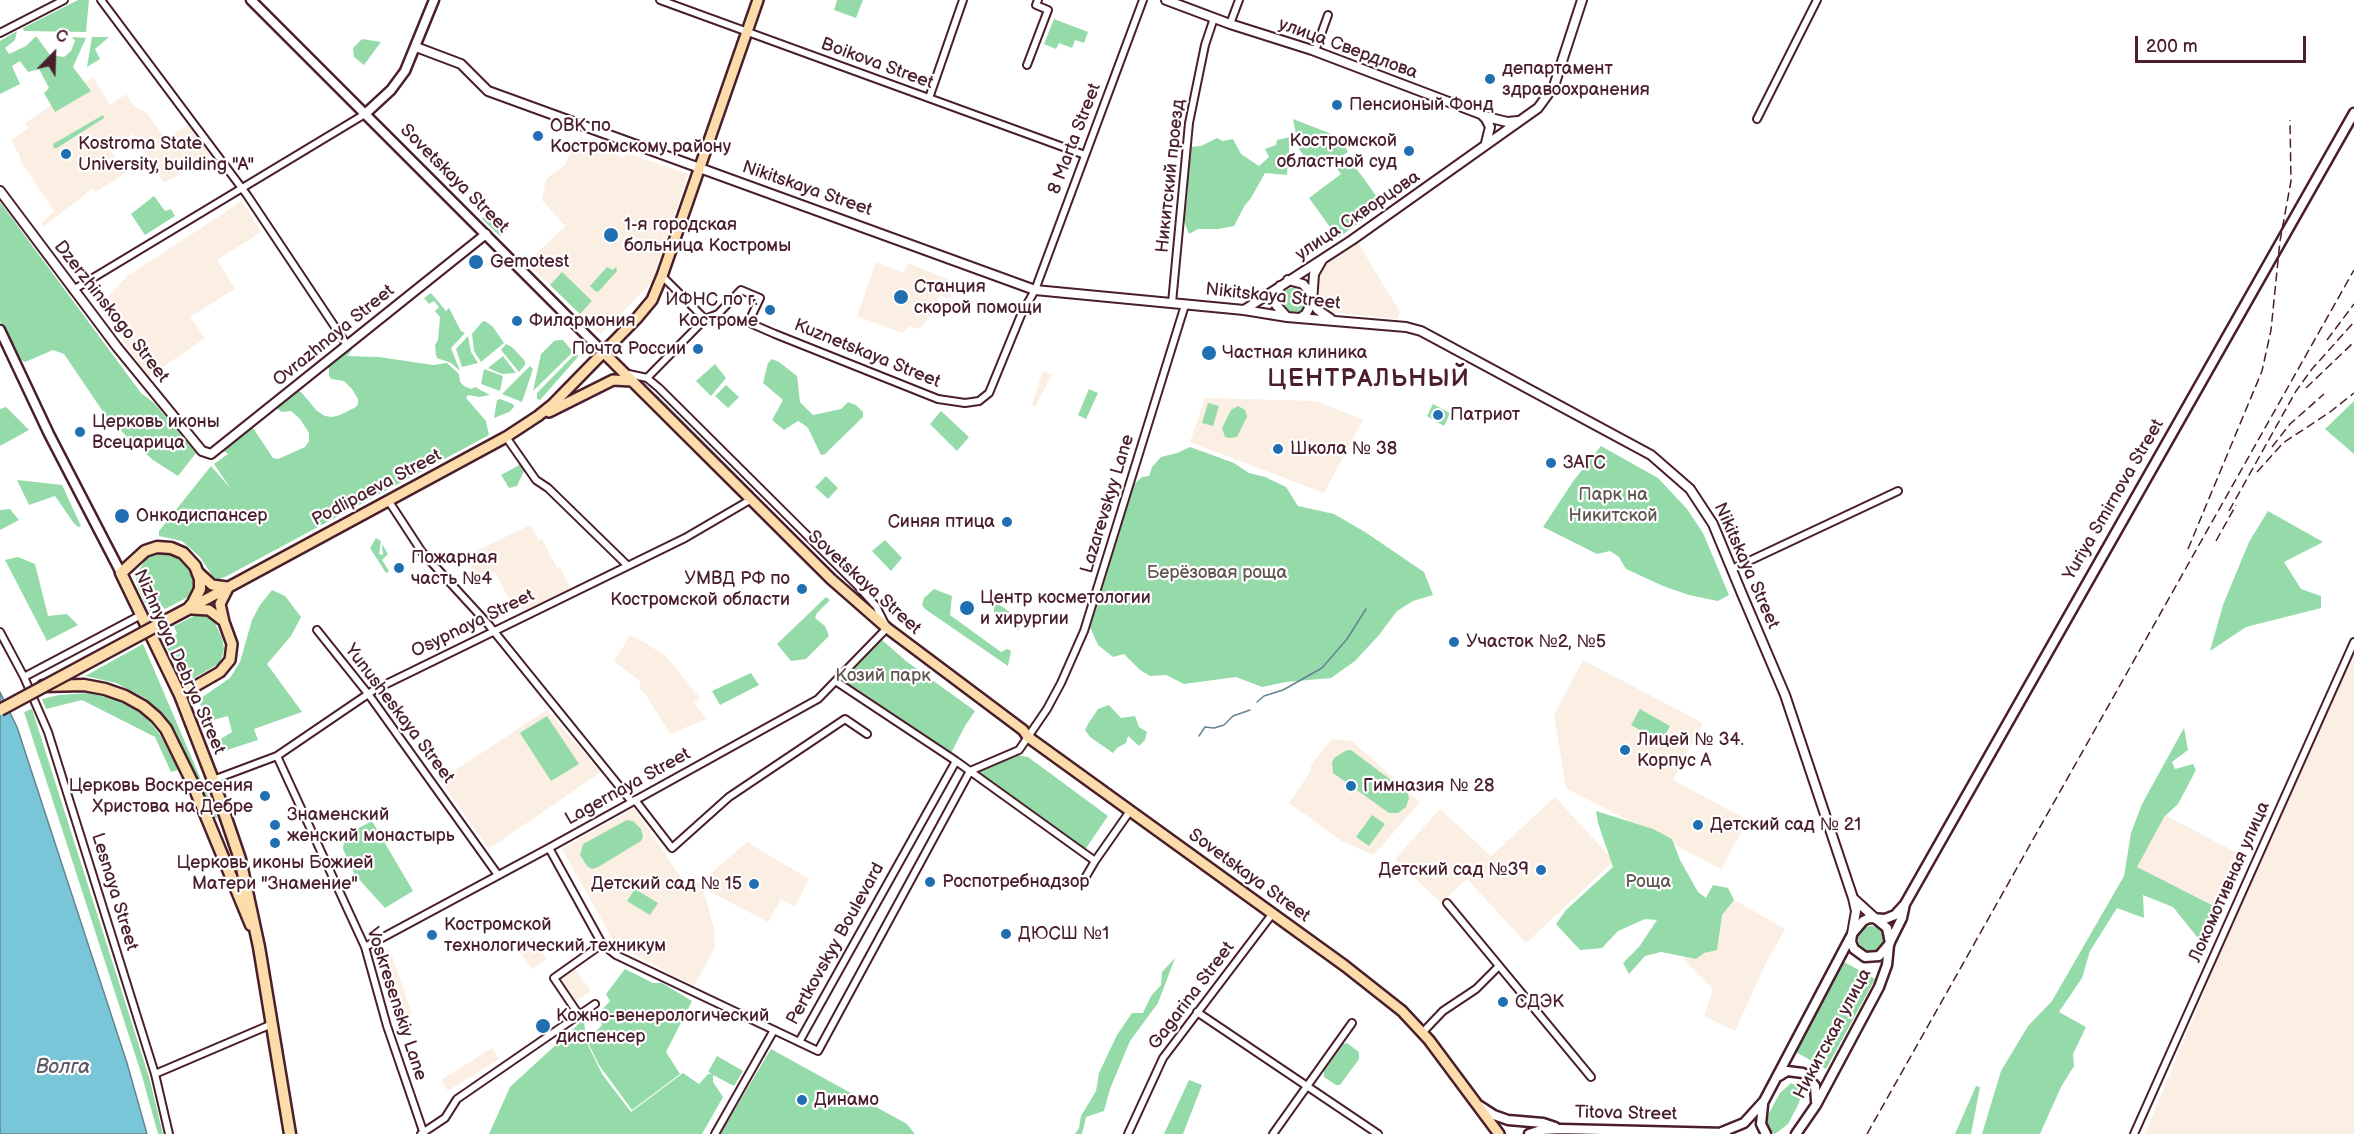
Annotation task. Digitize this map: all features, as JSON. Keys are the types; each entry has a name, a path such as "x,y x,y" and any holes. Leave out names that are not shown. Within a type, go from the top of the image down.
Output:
{"highway":[{"path":"0,710 188,609 200,589 199,573 189,558 183,553 162,547 145,551 121,573"},
{"name":"Nizhnyaya Debrya Street","path":"121,573 180,695 240,859 260,947 290,1134"},
{"path":"43,687 84,685 105,689 143,706 166,729 192,782 260,947"}],"main road":[{"name":"Sovetskaya Street","path":"251,0 846,594 886,628 1028,736 1385,997 1423,1032 1499,1134"},
{"path":"365,114 391,90 405,71 434,0"},
{"path":"538,416 553,405 645,309 657,291 758,0"},
{"name":"Yuriya Smirnova Street","path":"1905,904 2354,113"},
{"name":"Nizhnyaya Debrya Street","path":"0,332 49,434 121,573"},
{"path":"538,416 613,380 633,381"},
{"name":"Podlipaeva Street","path":"188,609 506,437 538,416"},
{"path":"180,695 211,678 227,666 232,652 232,644 220,604 230,586 212,585 199,573"},
{"path":"188,609 209,609 224,622"},
{"path":"1722,1132 1744,1123 1764,1101 1852,934 1863,921 1885,919 1895,915 1905,904"},
{"name":"Никитская улица","path":"1796,1134 1816,1105 1879,987 1887,965 1890,944 1902,918 1905,904"},
{"path":"1852,934 1851,942 1854,949 1865,957 1879,956 1890,944 1887,928 1876,919"},
{"path":"1776,1078 1787,1071 1803,1073 1815,1086 1816,1105"},
{"path":"1763,1132 1764,1101"},
{"path":"1479,1105 1494,1115 1508,1120 1543,1123 1562,1129"},
{"path":"1552,1134 1562,1129"},
{"name":"Titova Street","path":"1529,1134 1541,1130 1562,1129 1733,1134"}],"street":[{"path":"0,33 64,0"},
{"path":"101,0 243,189 346,345"},
{"name":"Boikova Street","path":"660,0 1085,155"},
{"path":"929,98 963,0"},
{"path":"1027,65 1048,10 1036,5 1038,0"},
{"name":"8 Marta Street","path":"1035,290 1143,0"},
{"name":"улица Свердлова","path":"1166,0 1230,24 1315,51 1481,115 1499,121 1520,121"},
{"path":"1230,24 1239,0"},
{"name":"улица Скворцова","path":"1244,310 1386,216 1538,108 1554,86 1582,0"},
{"path":"1757,119 1817,0"},
{"path":"1315,51 1328,15"},
{"name":"Никитский проезд","path":"1172,303 1188,123 1205,45 1214,18"},
{"name":"Nikitskaya Street","path":"416,47 461,64 488,91 1035,290 1244,310 1287,317 1406,327 1421,331 1651,455 1690,489 1713,524 1785,695 1853,898"},
{"path":"74,290 365,114"},
{"path":"1481,115 1486,119 1490,128 1495,135 1501,134 1505,127 1499,121 1493,122 1490,128 1486,143"},
{"name":"Dzerzhinskogo Street","path":"0,191 74,290 200,449"},
{"name":"Ovrazhnaya Street","path":"200,449 207,453 215,453 486,234"},
{"path":"1300,318 1306,314 1312,298 1314,274 1322,259"},
{"path":"647,378 705,319 662,276"},
{"path":"1288,280 1303,284 1317,310 1332,320"},
{"path":"1280,286 1275,300 1276,305 1287,317"},
{"name":"Kuznetskaya Street","path":"705,319 718,314 741,290 760,298 750,320 752,324 938,399 965,403 979,401 989,393 1026,304 1035,290"},
{"name":"Lazarevskyy Lane","path":"969,770 1009,756 1019,750 1047,709 1061,683 1084,631 1185,305"},
{"path":"624,373 647,378 856,584 876,606 886,628"},
{"path":"506,437 536,480 548,488 628,566"},
{"path":"1732,568 1898,491"},
{"path":"388,500 422,552 493,631 672,848 729,798 845,718 867,734"},
{"name":"Osypnaya Street","path":"213,780 277,756 369,695 493,631 685,538 750,500"},
{"path":"24,676 141,615"},
{"name":"Lagernaya Street","path":"365,947 818,699 837,682 886,628"},
{"name":"Yunusheskaya Street","path":"317,630 369,695 498,875"},
{"name":"Lesnaya Street","path":"0,632 24,676 48,732 155,1074 169,1134"},
{"name":"Локомотивная улица","path":"2134,1134 2354,642"},
{"path":"837,682 969,770 1095,861"},
{"name":"Voskresenskiy Lane","path":"277,756 365,947 387,1026 423,1133"},
{"name":"Pertkovskyy Boulevard","path":"799,1042 956,761"},
{"name":"Pertkovskyy Boulevard","path":"549,848 602,944 616,955 818,1051 969,770"},
{"path":"1085,878 1130,811"},
{"path":"1853,898 1876,919"},
{"path":"1852,934 1856,911 1853,898"},
{"path":"1447,903 1591,1077"},
{"name":"Gagarina Street","path":"1128,1134 1163,1058 1273,914"},
{"path":"579,1015 554,978 602,944"},
{"path":"1423,1032 1443,1011 1476,989 1499,966"},
{"path":"423,1133 445,1118 457,1099 595,1004"},
{"path":"1197,1012 1378,1134"},
{"path":"1273,1134 1352,1023"},
{"path":"155,1074 272,1024"},
{"path":"715,1134 774,1030"}],"shaded area":[{"name":"Kostroma State University, building \"A\"","path":"93,77 110,105 126,94 134,106 147,113 165,139 188,125 211,156 164,183 133,134 110,149 125,173 96,192 93,188 43,227 41,224 54,211 20,160 11,141 28,128 25,123"},
{"name":"1-я городская больница Костромы","path":"581,137 619,152 618,156 624,158 626,153 688,174 652,282 602,333 598,332 530,266 537,260 533,257 565,226 542,200 546,179 565,165 575,141 579,142"},
{"path":"242,201 261,232 217,260 235,289 190,317 205,338 149,377 99,307 126,277"},
{"path":"1357,241 1400,312 1398,319 1328,312 1317,301 1317,279 1324,262"},
{"name":"Станция скорой помощи","path":"876,262 903,273 908,263 950,280 947,288 953,290 950,299 939,295 933,313 920,329 909,326 902,333 857,316"},
{"path":"1043,371 1052,375 1035,407 1032,404"},
{"name":"Школа № 38","path":"1205,398 1317,401 1363,420 1324,493 1190,442"},
{"path":"530,525 539,540 542,539 557,568 560,567 571,589 524,611 523,608 515,611 495,572 478,580 466,556"},
{"path":"630,636 666,656 700,698 694,702 706,719 670,734 639,688 641,682 614,661"},
{"path":"2354,651 2354,1134 2145,1134 2243,898"},
{"name":"Лицей № 34. Корпус А","path":"1583,660 1703,723 1673,780 1748,820 1721,869 1566,788 1554,715"},
{"path":"547,710 601,772 489,849 440,780"},
{"name":"Гимназия № 28","path":"1332,739 1352,741 1420,802 1374,855 1343,842 1289,803 1311,771 1311,765"},
{"name":"Детский сад №39","path":"1555,797 1614,861 1526,943 1467,879 1441,903 1395,859 1440,809 1491,856"},
{"path":"634,808 688,888 702,881 747,842 809,879 795,907 781,899 768,922 703,888 714,928 715,948 694,986 616,945 562,849"},
{"path":"2163,814 2241,855 2218,907 2134,866"},
{"path":"1722,893 1785,929 1766,963 1735,1031 1704,1016 1713,989 1683,959"},
{"path":"532,937 547,959 532,969 517,947"},
{"path":"390,950 412,1014 400,1019 377,955"},
{"path":"575,969 591,991 576,1001 561,979"},
{"path":"492,1048 499,1059 448,1091 441,1080"}],"green space":[{"path":"78,0 89,0 86,32 24,31 23,28"},
{"path":"837,0 863,0 856,18 834,10"},
{"path":"1054,19 1088,32 1084,43 1075,40 1072,48 1059,43 1056,49 1044,44"},
{"path":"17,31 15,40 5,48 9,54 26,46 36,36 50,55 64,57 71,51 75,41 72,37 86,38 73,67 91,91 55,112 44,93 49,88 39,69 28,72 20,61 12,66 20,84 0,94 0,41"},
{"path":"92,37 109,37 95,49 100,59 87,67"},
{"path":"362,39 381,42 364,65 354,57 353,48"},
{"path":"103,115 104,118 54,148 53,144"},
{"path":"1293,119 1342,138 1348,152 1343,155 1350,166 1353,164 1383,205 1338,238 1309,198 1341,174 1331,161 1320,168 1312,167 1299,149"},
{"path":"1290,137 1287,175 1265,173 1234,226 1198,229 1189,234 1184,221 1184,211 1187,200 1190,147 1201,146 1217,138 1223,141 1233,139 1241,154 1259,166 1269,157 1265,149 1276,145 1277,140"},
{"path":"154,196 165,211 171,209 175,216 145,235 131,214"},
{"path":"0,202 141,393 154,403 196,453 178,476 153,460 108,419 64,354 53,350 25,362 18,358 0,321"},
{"path":"490,210 508,228 500,236 482,219"},
{"path":"607,267 613,270 616,267 617,271 598,292 595,291 590,286"},
{"path":"562,272 592,301 580,314 550,285"},
{"path":"1293,288 1302,292 1306,301 1302,310 1293,314 1284,310 1280,301 1284,292"},
{"path":"431,293 446,311 449,308 461,331 465,333 451,348 460,371 451,363 437,358 435,345 438,340 440,317 435,311 439,307 434,301 429,304 424,298"},
{"path":"485,321 493,327 504,343 481,362 474,351 472,334"},
{"path":"468,336 471,352 478,363 462,367 456,349"},
{"path":"563,340 573,352 533,391 541,354 554,341"},
{"path":"506,344 525,361 525,365 519,372 501,350"},
{"path":"350,348 352,350 347,356 379,357 433,365 447,363 459,374 460,382 464,386 471,389 475,387 490,395 479,397 468,395 466,398 486,421 489,435 219,579 213,577 200,557 182,541 159,536 159,531 211,466 231,489 214,464 228,454 224,451 225,449 250,429 253,428 273,458 278,459 305,447 309,441 309,433 300,419 291,411 282,412 276,408 297,390 325,416 340,415 356,407 358,399 352,389 344,381 331,379 329,367 312,380 310,379"},
{"path":"575,354 578,355 577,358 540,400 537,399 537,393"},
{"path":"503,356 516,373 502,374 488,368"},
{"path":"772,359 797,376 800,402 813,415 841,409 848,402 856,405 863,412 863,417 825,454 821,455 808,428 803,424 798,421 784,430 772,420 783,400 763,383 768,363"},
{"path":"715,364 726,378 711,396 696,381"},
{"path":"530,366 533,369 522,402 502,394"},
{"path":"484,369 503,376 500,391 481,384"},
{"path":"726,385 739,397 728,408 715,396"},
{"path":"1089,389 1098,393 1086,419 1078,415"},
{"path":"656,394 754,492 748,491 652,397"},
{"path":"497,400 513,404 514,407 509,412 494,418"},
{"path":"2354,401 2354,454 2325,429"},
{"path":"1208,403 1219,406 1213,426 1202,423"},
{"name":"Патриот","path":"1433,404 1450,413 1444,426 1427,416"},
{"path":"1238,406 1245,410 1247,417 1237,437 1225,437 1222,428 1231,410"},
{"path":"6,407 29,430 0,446 0,409"},
{"path":"941,411 969,437 957,451 930,424"},
{"name":"Парк на Никитской","path":"1601,446 1658,478 1687,509 1703,533 1729,595 1718,601 1689,595 1663,586 1626,569 1619,557 1610,551 1597,554 1543,527 1574,480"},
{"name":"Берёзовая роща","path":"1190,447 1234,463 1249,473 1265,477 1286,487 1298,506 1334,514 1365,532 1424,572 1433,595 1413,601 1397,611 1355,661 1331,678 1286,682 1262,687 1236,677 1184,684 1166,675 1150,676 1140,670 1124,654 1113,657 1098,645 1090,627 1131,487 1142,477 1149,476 1152,467 1161,457"},
{"path":"521,464 524,471 517,486 509,488 501,475"},
{"path":"826,476 838,488 828,499 815,487"},
{"path":"17,480 62,485 81,526 78,527 73,522 55,496 29,505"},
{"path":"10,509 19,520 0,530 0,510"},
{"path":"2268,511 2323,542 2284,562 2301,589 2321,596 2321,608 2246,627 2210,651 2223,605 2249,542"},
{"path":"376,538 381,541 379,554 383,555 382,544 388,554 382,560 389,571 386,573 370,548"},
{"path":"885,540 902,558 891,571 872,551"},
{"path":"161,553 176,555 183,560 195,583 188,597 165,609 160,604 154,609 153,612 164,632 173,637 177,634 174,626 200,613 212,617 222,638 224,649 220,663 187,682 182,679 138,588 136,579 146,559"},
{"path":"18,557 35,564 48,616 67,614 78,625 47,641 5,560"},
{"path":"934,589 952,596 950,615 1001,652 1007,649 1011,651 1008,666 925,609 922,605 924,598"},
{"path":"272,590 285,596 301,617 291,636 267,664 302,712 254,729 258,740 227,750 219,740 232,732 228,716 209,721 198,700 230,678 240,662 252,620"},
{"path":"826,597 830,600 815,618 825,626 829,636 806,659 791,661 777,644"},
{"path":"994,604 1000,605 1019,619 1018,630 994,612"},
{"name":"Козий парк","path":"881,639 906,661 975,711 951,753 842,682"},
{"path":"143,644 217,818 215,818 176,732 163,715 145,698 116,683 85,676"},
{"path":"751,673 759,685 720,705 712,691"},
{"path":"88,693 114,699 136,710 149,721 160,735 178,770 171,772 155,737 82,700 46,709 42,699"},
{"path":"1109,705 1121,718 1135,716 1139,727 1147,732 1145,740 1139,746 1128,736 1126,743 1113,753 1090,737 1085,730 1088,724 1098,709"},
{"path":"32,709 149,1077 163,1134 158,1134 142,1076 24,712"},
{"path":"1640,709 1670,726 1661,742 1631,725"},
{"path":"547,716 579,764 551,781 520,733"},
{"path":"2184,728 2188,750 2172,762 2175,769 2193,764 2196,770 2178,804 2164,817 2137,867 2212,905 2206,948 2173,907 2143,895 2144,918 2117,908 2090,951 2082,978 2059,1012 2086,1027 2073,1054 2074,1066 2061,1087 2040,1134 1982,1134 2001,1071 2028,1026 2052,1001 2124,876 2131,833 2142,804"},
{"path":"1351,750 1407,792 1409,798 1406,807 1398,813 1389,813 1333,773 1334,758"},
{"path":"1017,755 1028,757 1108,816 1084,851 977,773"},
{"name":"Роща","path":"1596,811 1653,829 1672,839 1680,860 1698,892 1706,898 1713,885 1728,888 1734,900 1722,915 1717,950 1704,953 1696,959 1661,952 1645,956 1629,974 1623,963 1639,947 1657,920 1645,919 1618,931 1602,948 1580,950 1556,924 1566,910 1613,867"},
{"path":"1372,815 1385,824 1369,846 1356,837"},
{"path":"627,820 633,821 641,829 643,836 641,841 598,867 592,869 587,866 580,855 583,844"},
{"path":"372,821 413,891 385,908 355,875 343,849 345,835"},
{"path":"635,889 658,903 650,915 627,901"},
{"path":"1871,926 1880,930 1884,939 1880,948 1871,952 1862,948 1858,939 1862,930"},
{"path":"1175,958 1158,1003 1130,1041 1110,1089 1104,1111 1086,1117 1082,1134 1075,1134 1079,1128 1081,1116 1096,1091 1099,1073 1117,1035 1132,1013 1143,1013 1151,996 1161,985 1162,972"},
{"path":"1844,962 1875,979 1826,1069 1794,1051"},
{"path":"625,969 653,983 662,983 692,1001 666,1052 680,1074 632,1110 599,1065 587,1041 602,1025 598,1014 610,1001 606,994"},
{"path":"584,1019 586,1041 602,1074 631,1112 683,1073 699,1084 708,1074 712,1074 708,1072 717,1056 743,1071 734,1086 713,1075 713,1082 723,1097 702,1134 489,1134 510,1087"},
{"path":"1347,1043 1359,1052 1359,1059 1340,1085 1336,1085 1324,1077 1324,1071 1343,1044"},
{"name":"Динамо","path":"771,1049 907,1124 915,1134 720,1134"},
{"path":"1189,1080 1202,1085 1183,1134 1164,1134"},
{"path":"1791,1083 1802,1089 1799,1103 1788,1124 1775,1134 1765,1128 1769,1113 1780,1093"},
{"path":"1976,1086 1980,1087 1971,1134 1955,1134"}],"water":[{"name":"Волга","path":"0,692 17,727 127,1063 147,1134 0,1134"}],"waterway":[{"path":"1257,702 1264,696 1283,690 1322,668 1347,639 1366,609"},
{"path":"1199,736 1205,727 1214,728 1224,725 1233,716 1250,710"}],"railway":[{"path":"2188,549 2262,371 2271,330 2280,241 2291,181 2290,120"},
{"path":"1867,1134 2354,270"},
{"path":"2327,340 2354,304"},
{"path":"2229,511 2296,391 2312,369 2354,322"},
{"path":"2306,388 2354,342"},
{"path":"2257,472 2283,443 2354,393"},
{"path":"2272,447 2290,424 2324,394"},
{"path":"2216,541 2236,505"}],"place":[{"name":"департамент здравоохранения","path":"1490,79"},
{"name":"Пенсионый Фонд","path":"1337,105"},
{"name":"ОВК по Костромскому району","path":"538,136"},
{"name":"Костромской областной суд","path":"1409,151"},
{"name":"Kostroma State University, building \"A\"","path":"66,154"},
{"name":"1-я городская больница Костромы","path":"611,235"},
{"name":"Gemotest","path":"476,262"},
{"name":"Станция скорой помощи","path":"901,297"},
{"name":"ИФНС по г. Костроме","path":"770,310"},
{"name":"Филармония","path":"517,321"},
{"name":"Почта России","path":"698,349"},
{"name":"Частная клиника","path":"1209,353"},
{"name":"Патриот","path":"1438,415"},
{"name":"Церковь иконы Всецарица","path":"80,432"},
{"name":"Школа № 38","path":"1278,449"},
{"name":"ЗАГС","path":"1551,463"},
{"name":"Онкодиспансер","path":"122,516"},
{"name":"Синяя птица","path":"1007,522"},
{"name":"Пожарная часть №4","path":"399,568"},
{"name":"УМВД РФ по Костромской области","path":"802,589"},
{"name":"Центр косметологии и хирургии","path":"967,608"},
{"name":"Участок №2, №5","path":"1454,642"},
{"name":"Лицей № 34. Корпус А","path":"1625,750"},
{"name":"Гимназия № 28","path":"1351,786"},
{"name":"Церковь Воскресения Христова на Дебре","path":"265,796"},
{"name":"Знаменский женский монастырь","path":"275,825"},
{"name":"Детский сад № 21","path":"1698,825"},
{"name":"Церковь иконы Божией Матери \"Знамение\"","path":"275,843"},
{"name":"Детский сад №39","path":"1541,870"},
{"name":"Роспотребнадзор","path":"930,882"},
{"name":"Детский сад № 15","path":"754,884"},
{"name":"ДЮСШ №1","path":"1006,934"},
{"name":"Костромской технологический техникум","path":"432,935"},
{"name":"СДЭК","path":"1503,1002"},
{"name":"Кожно-венерологический диспенсер","path":"543,1026"},
{"name":"Динамо","path":"802,1100"}],"district":[{"name":"ЦЕНТРАЛЬНЫЙ","path":"1369,380"}]}
